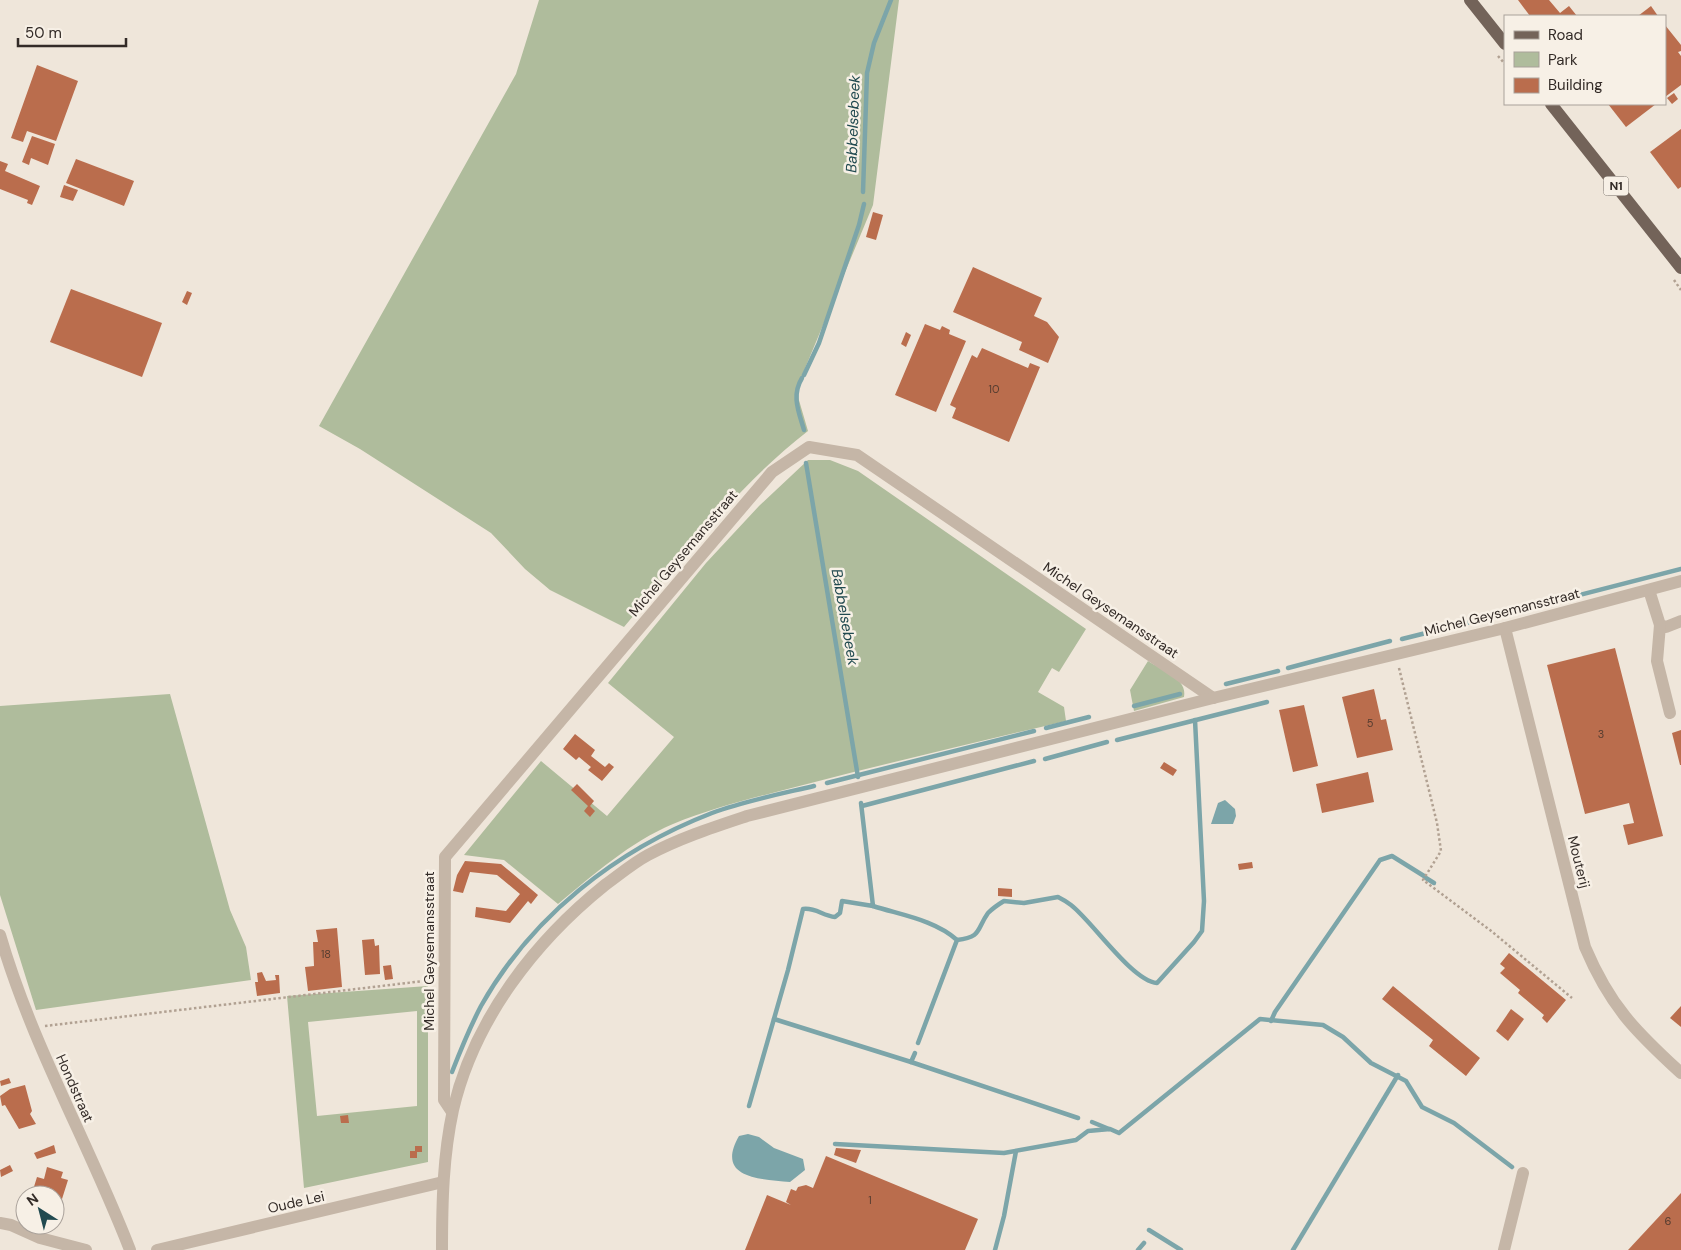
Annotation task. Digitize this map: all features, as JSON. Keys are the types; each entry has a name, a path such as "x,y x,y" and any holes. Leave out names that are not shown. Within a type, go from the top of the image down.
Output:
{"main road":[{"path":"1470,0 1504,43"},
{"name":"N1","path":"1552,105 1681,268"}],"street":[{"name":"Michel Geysemansstraat","path":"452,1112 444,1100 445,857 772,472 809,447 857,455 1213,698"},
{"name":"Michel Geysemansstraat","path":"442,1250 443,1182 452,1112 472,1051 506,990 572,912 647,856 710,828 747,816 1213,698 1505,628 1681,581"},
{"path":"1649,590 1660,624 1657,661 1670,713"},
{"path":"1660,624 1666,627 1681,621"},
{"name":"Mouterij","path":"1505,628 1585,947 1599,979 1617,1007 1637,1032 1681,1073"},
{"name":"Hondstraat","path":"0,935 12,976 31,1028 130,1250"},
{"path":"1504,1250 1523,1173"},
{"name":"Oude Lei","path":"157,1250 443,1182"},
{"path":"0,1223 11,1225 40,1238 86,1250"}],"path":[{"path":"1395,654 1437,823 1441,851 1422,880 1490,930 1572,998"},
{"path":"31,1028 444,979"}],"green space":[{"path":"539,0 899,0 873,205 796,390 808,431 782,452 734,499 624,627 550,590 525,569 491,533 360,449 319,426 516,74"},
{"path":"808,460 830,460 858,471 1086,629 1059,672 1052,668 1038,692 1064,707 1066,721 741,801 673,824 657,831 627,850 558,904 504,860 464,855 541,761 607,816 674,737 608,683 706,563 759,506"},
{"path":"1148,661 1178,680 1182,685 1184,697 1134,711 1130,690"},
{"path":"170,694 230,910 246,947 251,980 36,1010 0,895 0,706"},
{"path":"428,986 428,1162 304,1188 287,996","holes":["417,1011 417,1106 317,1116 308,1022"]}],"water":[{"path":"1225,800 1235,809 1236,816 1233,824 1211,824 1218,803"},
{"path":"748,1134 759,1137 774,1148 803,1159 805,1170 790,1182 744,1174 736,1168 732,1160 733,1150 739,1136"}],"building":[{"path":"1518,0 1549,0 1560,13 1569,6 1576,15 1529,15"},
{"path":"1651,6 1657,15 1639,15"},
{"path":"1666,26 1681,45 1681,51 1678,52 1681,56 1681,85 1666,96"},
{"path":"37,65 78,81 56,141 27,131 23,142 11,138"},
{"path":"1674,93 1678,99 1672,104 1667,98"},
{"path":"1609,105 1655,105 1626,127"},
{"path":"1681,129 1681,187 1678,189 1650,152"},
{"path":"32,136 55,144 48,165 31,158 29,165 22,162"},
{"path":"76,159 134,181 124,206 66,183"},
{"path":"0,161 8,164 5,171 40,186 32,205 27,203 28,200 0,189"},
{"path":"64,185 78,190 73,201 60,197"},
{"path":"873,212 883,215 876,240 866,237"},
{"path":"973,267 1042,298 1034,316 1047,322 1059,337 1048,363 1019,350 1022,342 953,312"},
{"path":"71,289 162,323 142,377 50,342"},
{"path":"187,291 192,293 187,305 182,302"},
{"path":"925,324 940,330 942,326 950,330 949,334 966,341 936,412 895,395"},
{"path":"906,332 911,335 906,347 901,344"},
{"path":"982,348 1028,368 1030,363 1040,367 1009,442 952,418 956,408 950,405 972,355 977,358"},
{"path":"1615,648 1663,836 1628,845 1623,825 1634,823 1629,803 1585,814 1547,665"},
{"path":"1374,689 1381,720 1386,719 1393,750 1357,758 1342,697"},
{"path":"1304,705 1318,766 1293,772 1279,710"},
{"path":"1681,730 1681,765 1680,765 1672,733"},
{"path":"575,734 595,750 591,756 605,767 609,763 614,767 602,781 588,770 591,767 579,757 576,760 563,749"},
{"path":"1164,762 1177,770 1173,776 1160,768"},
{"path":"1368,772 1374,802 1322,813 1316,784"},
{"path":"577,784 594,801 590,806 595,811 590,817 584,811 588,806 571,790"},
{"path":"465,861 501,864 538,895 531,904 528,901 510,923 475,917 476,907 506,911 520,894 497,875 470,872 463,893 453,891 457,875"},
{"path":"1252,862 1253,868 1239,870 1238,864"},
{"path":"998,888 1012,889 1012,897 998,896"},
{"path":"337,928 342,987 308,991 305,967 314,966 313,942 318,942 316,930"},
{"path":"374,939 375,946 379,945 380,974 365,975 362,940"},
{"path":"1509,953 1566,1000 1547,1023 1542,1018 1544,1015 1518,993 1520,990 1500,973 1505,968 1500,964"},
{"path":"391,965 393,979 385,980 383,966"},
{"path":"262,972 266,981 276,980 275,975 279,975 280,993 257,996 255,982 258,982 257,973"},
{"path":"1393,986 1480,1058 1466,1076 1429,1046 1433,1040 1382,999"},
{"path":"1681,1006 1681,1027 1670,1018"},
{"path":"1511,1009 1524,1019 1508,1041 1496,1031"},
{"path":"9,1078 11,1083 1,1086 0,1081"},
{"path":"25,1085 32,1111 30,1114 36,1124 19,1129 5,1105 2,1106 0,1096 10,1089"},
{"path":"348,1115 349,1123 341,1123 340,1116"},
{"path":"54,1145 56,1153 37,1159 34,1153"},
{"path":"415,1146 422,1146 422,1152 417,1152 417,1158 410,1158 410,1151 415,1151"},
{"path":"836,1148 861,1150 856,1163 834,1155"},
{"path":"826,1156 978,1219 965,1250 745,1250 767,1195 791,1205 786,1202 791,1189 796,1191 798,1187 806,1185 813,1188"},
{"path":"10,1165 13,1171 1,1177 0,1170"},
{"path":"47,1167 63,1172 61,1178 68,1180 65,1190 65,1185 35,1185 37,1177 44,1179"},
{"path":"1681,1193 1681,1250 1628,1250"}],"waterway":[{"name":"Babbelsebeek","path":"863,192 867,73 874,43 891,0"},
{"name":"Babbelsebeek","path":"804,375 819,343 859,225 864,204"},
{"name":"Babbelsebeek","path":"802,378 796,398 804,430"},
{"name":"Babbelsebeek","path":"806,463 858,777"},
{"path":"1482,620 1681,569"},
{"path":"1402,639 1470,622"},
{"path":"1288,668 1390,641"},
{"path":"1226,684 1278,671"},
{"path":"1134,706 1180,694"},
{"path":"1117,740 1267,702"},
{"path":"1046,728 1089,717"},
{"path":"957,940 975,935 988,913 1004,901 1024,903 1058,897 1080,913 1124,962 1147,980 1157,983 1202,931 1204,901 1195,720"},
{"path":"827,783 1034,731"},
{"path":"1045,759 1107,742"},
{"path":"862,806 1034,761"},
{"path":"452,1072 481,1006 502,973 525,943 551,915 580,890 610,867 643,846 677,828 737,805 814,786"},
{"path":"749,1106 788,970 803,909 811,909 835,917 840,913 842,901 873,906 861,803"},
{"path":"1271,1021 1275,1012 1380,860 1392,856 1424,876"},
{"path":"1426,878 1434,883"},
{"path":"873,906 928,923 957,940 918,1043"},
{"path":"774,1019 911,1062 915,1053"},
{"path":"835,1144 1004,1153 1076,1140 1088,1131 1110,1129 1119,1133 1260,1019 1323,1025 1343,1037 1371,1063 1406,1081 1422,1107 1454,1123 1512,1167"},
{"path":"911,1062 1078,1118"},
{"path":"1293,1250 1398,1075"},
{"path":"1092,1122 1109,1129"},
{"path":"995,1250 1004,1216 1016,1151"},
{"path":"1149,1230 1181,1250"},
{"path":"1138,1250 1144,1243"}]}
